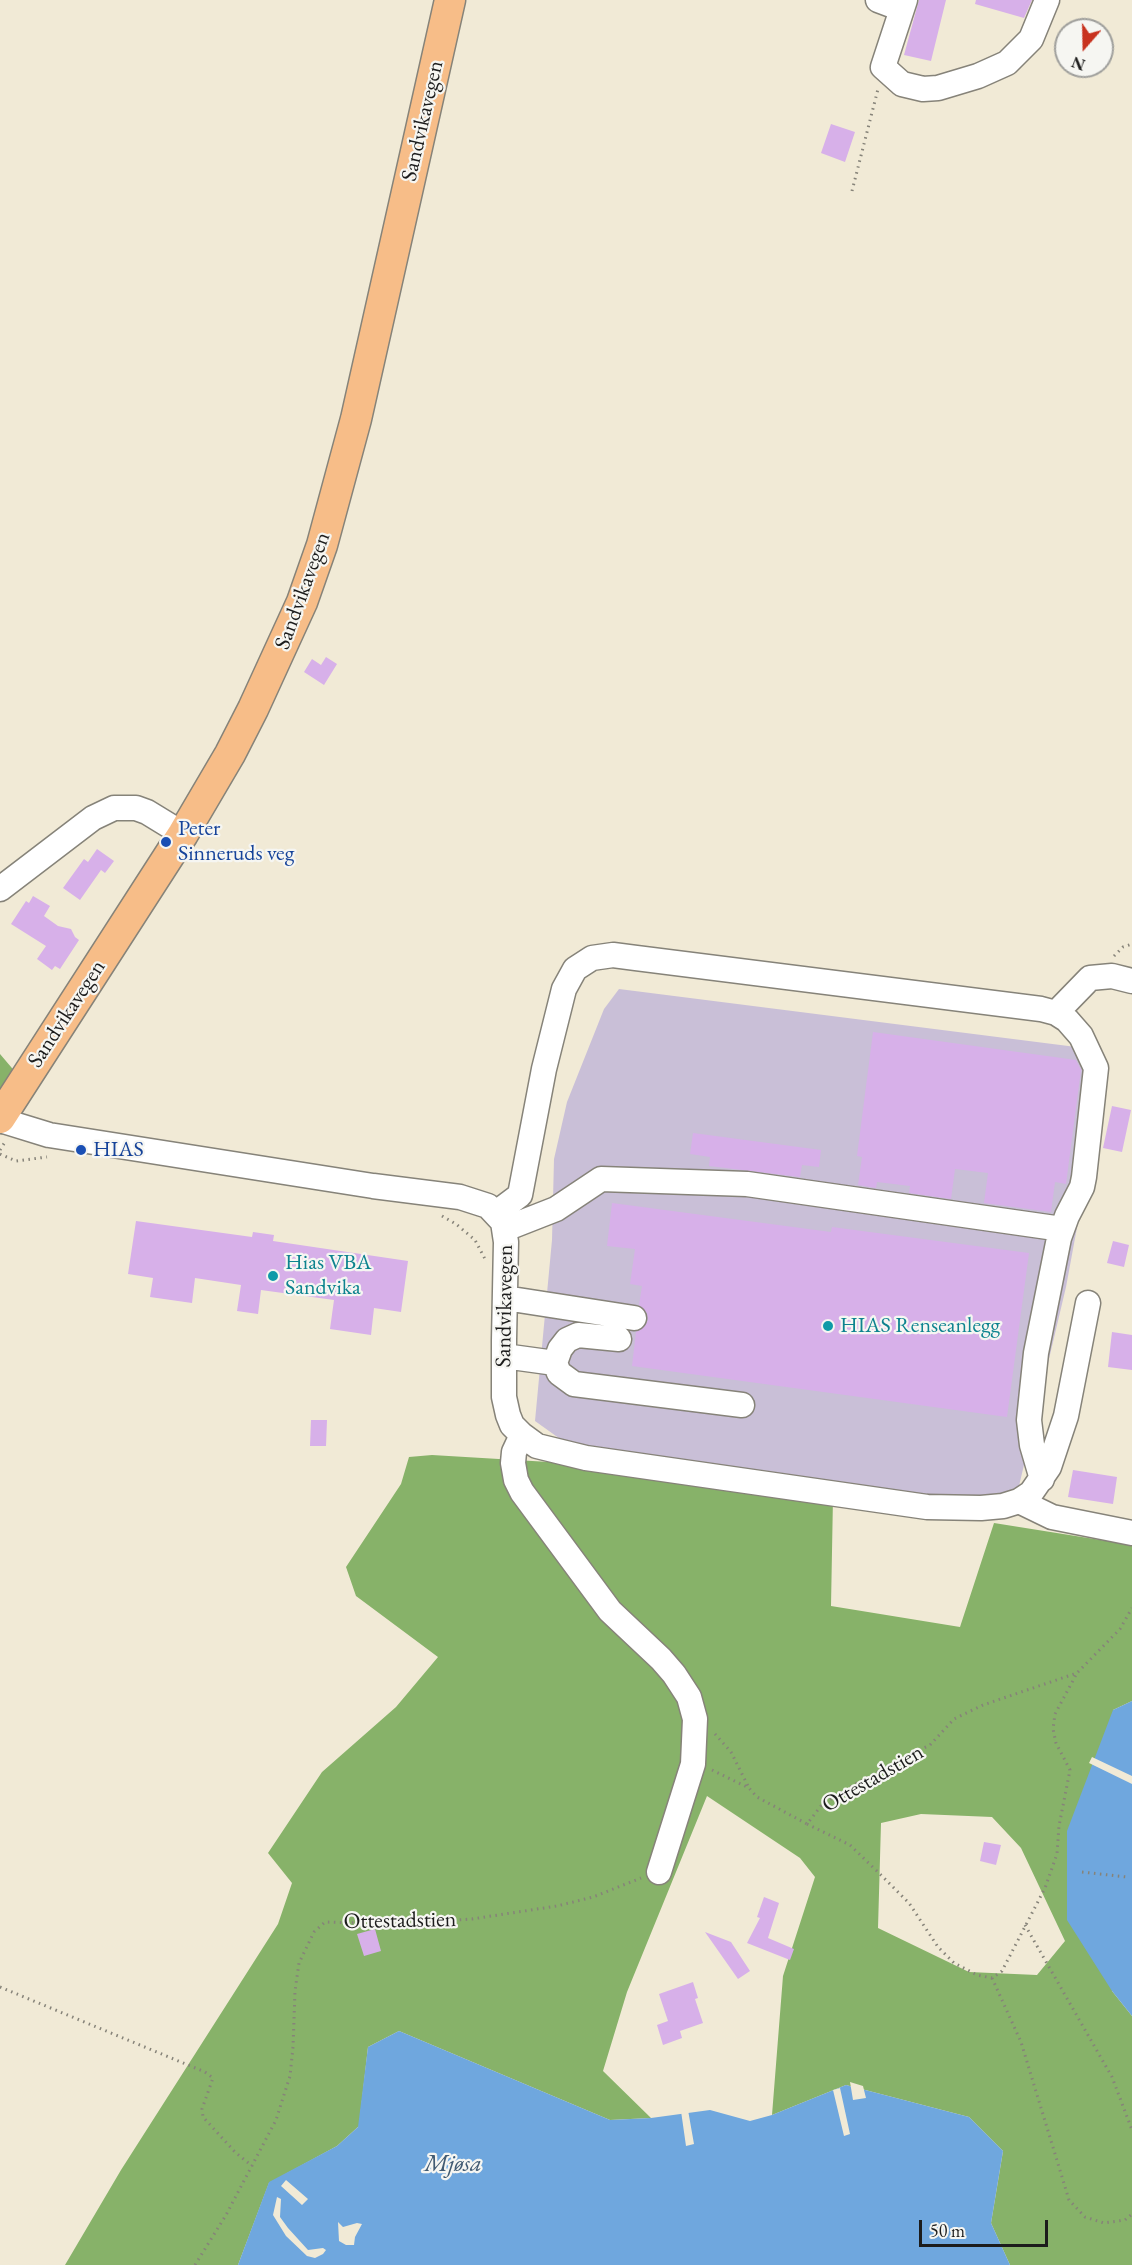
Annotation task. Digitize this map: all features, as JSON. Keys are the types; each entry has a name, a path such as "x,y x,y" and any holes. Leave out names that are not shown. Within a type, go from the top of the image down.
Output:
{"main road":[{"name":"Sandvikavegen","path":"0,1119 183,834 230,754 278,657 302,602 322,545 356,419 450,0"}],"street":[{"path":"878,0 904,5 884,68 902,84 923,89 938,88 978,76 1007,63 1031,39 1047,0"},
{"path":"0,888 93,818 114,808 136,807 183,834"},
{"path":"500,1221 520,1195 544,1069 564,989 575,969 592,958 613,956 636,958 1041,1009 1056,1013 1067,1020 1081,1036 1096,1068 1084,1177 1082,1187 1062,1229 1046,1297 1030,1402 1029,1420 1032,1445 1042,1479"},
{"path":"1056,1013 1090,978 1112,976 1132,981"},
{"name":"Sandvikavegen","path":"0,1119 49,1135 373,1186 460,1197 488,1206 500,1221 505,1298 505,1407 512,1425 522,1435"},
{"path":"500,1221 556,1209 601,1179 747,1184 1062,1229"},
{"path":"505,1298 634,1318"},
{"path":"658,1872 693,1764 695,1733 692,1708 684,1688 674,1674 610,1611 522,1492 516,1480 513,1463 514,1452 522,1435 537,1446 586,1458 927,1507 990,1507 1019,1501 1031,1493 1042,1479 1057,1447 1066,1416 1088,1303"},
{"path":"620,1339 578,1335 567,1340 560,1349 555,1363 559,1373 574,1384 742,1405"},
{"path":"504,1356 555,1363"},
{"path":"1019,1501 1052,1517 1132,1533"}],"path":[{"path":"852,191 884,68"},
{"path":"0,1154 16,1161 53,1156"},
{"path":"438,1214 456,1224 475,1240 486,1262"},
{"name":"Ottestadstien","path":"693,1764 712,1770 749,1788 757,1797 807,1824 821,1806 842,1792 930,1745 954,1719 983,1705 1077,1672 1120,1629 1132,1608"},
{"path":"807,1824 850,1845 909,1903 938,1947 954,1963 977,1975 992,1978 1002,1971 1045,1888 1057,1854 1059,1826 1070,1770 1056,1743 1053,1729 1055,1714 1077,1672"},
{"path":"692,1708 731,1752 749,1788"},
{"name":"Ottestadstien","path":"195,2265 226,2215 276,2120 290,2076 299,1963 314,1932 325,1922 390,1924 472,1919 593,1898 658,1872"},
{"path":"1082,1872 1127,1876"},
{"path":"1024,1925 1112,2077 1132,2130"},
{"path":"992,1978 1021,2042 1069,2200 1085,2217 1104,2223 1125,2220 1132,2214"},
{"path":"0,1987 205,2072 213,2078 202,2109 203,2117 235,2152 252,2166"}],"shaded area":[{"path":"619,989 1084,1048 1105,1076 1066,1287 1019,1486 986,1506 577,1451 535,1421 552,1240 554,1159 567,1102 604,1009"}],"green space":[{"path":"0,1054 17,1074 0,1131"},
{"path":"432,1455 599,1465 833,1497 831,1606 960,1627 994,1523 1132,1545 1132,1701 1113,1710 1112,1991 1132,2016 1132,2265 1010,2265 991,2223 1003,2151 969,2117 846,2085 772,2115 783,1976 815,1877 800,1858 707,1796 627,1992 603,2071 651,2118 610,2120 399,2031 368,2047 359,2126 337,2146 269,2183 238,2265 65,2265 121,2170 278,1924 292,1883 268,1853 322,1772 396,1707 438,1657 356,1596 346,1567 401,1484 409,1457","holes":["921,1814 992,1817 1021,1848 1065,1941 1037,1975 969,1972 878,1928 881,1823"]}],"water":[{"path":"1132,1701 1132,2016 1112,1991 1067,1920 1067,1831 1113,1710"},
{"name":"Mjøsa","path":"399,2031 610,2120 651,2118 710,2110 750,2121 772,2115 846,2085 969,2117 1003,2151 991,2223 1010,2265 238,2265 269,2182 337,2146 358,2127 368,2047"}],"pier":[{"path":"1092,1757 1132,1776 1132,1784 1089,1763"},
{"path":"850,2082 863,2086 866,2098 853,2100"},
{"path":"840,2088 850,2134 844,2136 833,2090"},
{"path":"688,2110 694,2144 686,2146 681,2111"},
{"path":"286,2180 308,2199 302,2205 281,2186"},
{"path":"277,2197 281,2199 280,2217 288,2228 308,2250 323,2248 326,2250 323,2254 315,2258 307,2256 286,2236 273,2215"},
{"path":"338,2222 343,2227 362,2224 355,2237 354,2245 346,2245 339,2241"}],"building":[{"path":"919,0 946,0 931,61 904,55"},
{"path":"976,0 1032,0 1024,18 975,4"},
{"path":"831,124 855,132 845,162 821,153"},
{"path":"326,657 337,664 324,685 304,672 312,659 321,665"},
{"path":"97,849 114,861 105,873 101,870 80,900 63,888 84,859 88,862"},
{"path":"33,896 50,906 44,916 58,926 71,929 79,940 60,969 55,966 52,970 37,959 46,946 11,924 26,901 29,903"},
{"path":"873,1032 1076,1060 1081,1070 1066,1184 1055,1182 1051,1212 984,1203 988,1173 955,1169 951,1199 909,1193 910,1186 877,1182 876,1188 858,1185 862,1157 857,1156"},
{"path":"1112,1106 1131,1110 1122,1152 1103,1148"},
{"path":"693,1133 821,1150 819,1167 802,1165 800,1177 709,1166 710,1157 690,1154"},
{"name":"HIAS Renseanlegg","path":"612,1203 831,1232 832,1227 1029,1253 1007,1417 632,1366 636,1332 645,1326 648,1320 647,1313 639,1305 642,1286 630,1284 635,1249 607,1246"},
{"name":"Hias VBA Sandvika","path":"136,1221 252,1237 253,1232 274,1235 273,1241 408,1261 401,1312 374,1308 371,1335 330,1329 334,1300 261,1290 258,1314 237,1311 241,1285 195,1278 192,1303 150,1297 153,1278 128,1274"},
{"path":"1113,1241 1129,1245 1124,1267 1107,1263"},
{"path":"1112,1332 1132,1335 1132,1370 1108,1367"},
{"path":"311,1420 327,1420 326,1446 310,1446"},
{"path":"1073,1470 1117,1477 1113,1504 1068,1497"},
{"path":"984,1842 1001,1845 996,1865 980,1861"},
{"path":"764,1897 779,1903 768,1938 794,1949 790,1960 747,1943 760,1918 757,1917"},
{"path":"375,1929 381,1951 364,1956 357,1934"},
{"path":"705,1932 731,1942 750,1971 738,1979"},
{"path":"693,1982 698,1998 695,1999 703,2023 680,2031 682,2038 663,2045 657,2025 668,2021 659,1994"}],"place":[{"name":"Peter Sinneruds veg","path":"166,842"},
{"name":"HIAS","path":"81,1150"},
{"name":"Hias VBA Sandvika","path":"273,1276"},
{"name":"HIAS Renseanlegg","path":"828,1326"}]}
